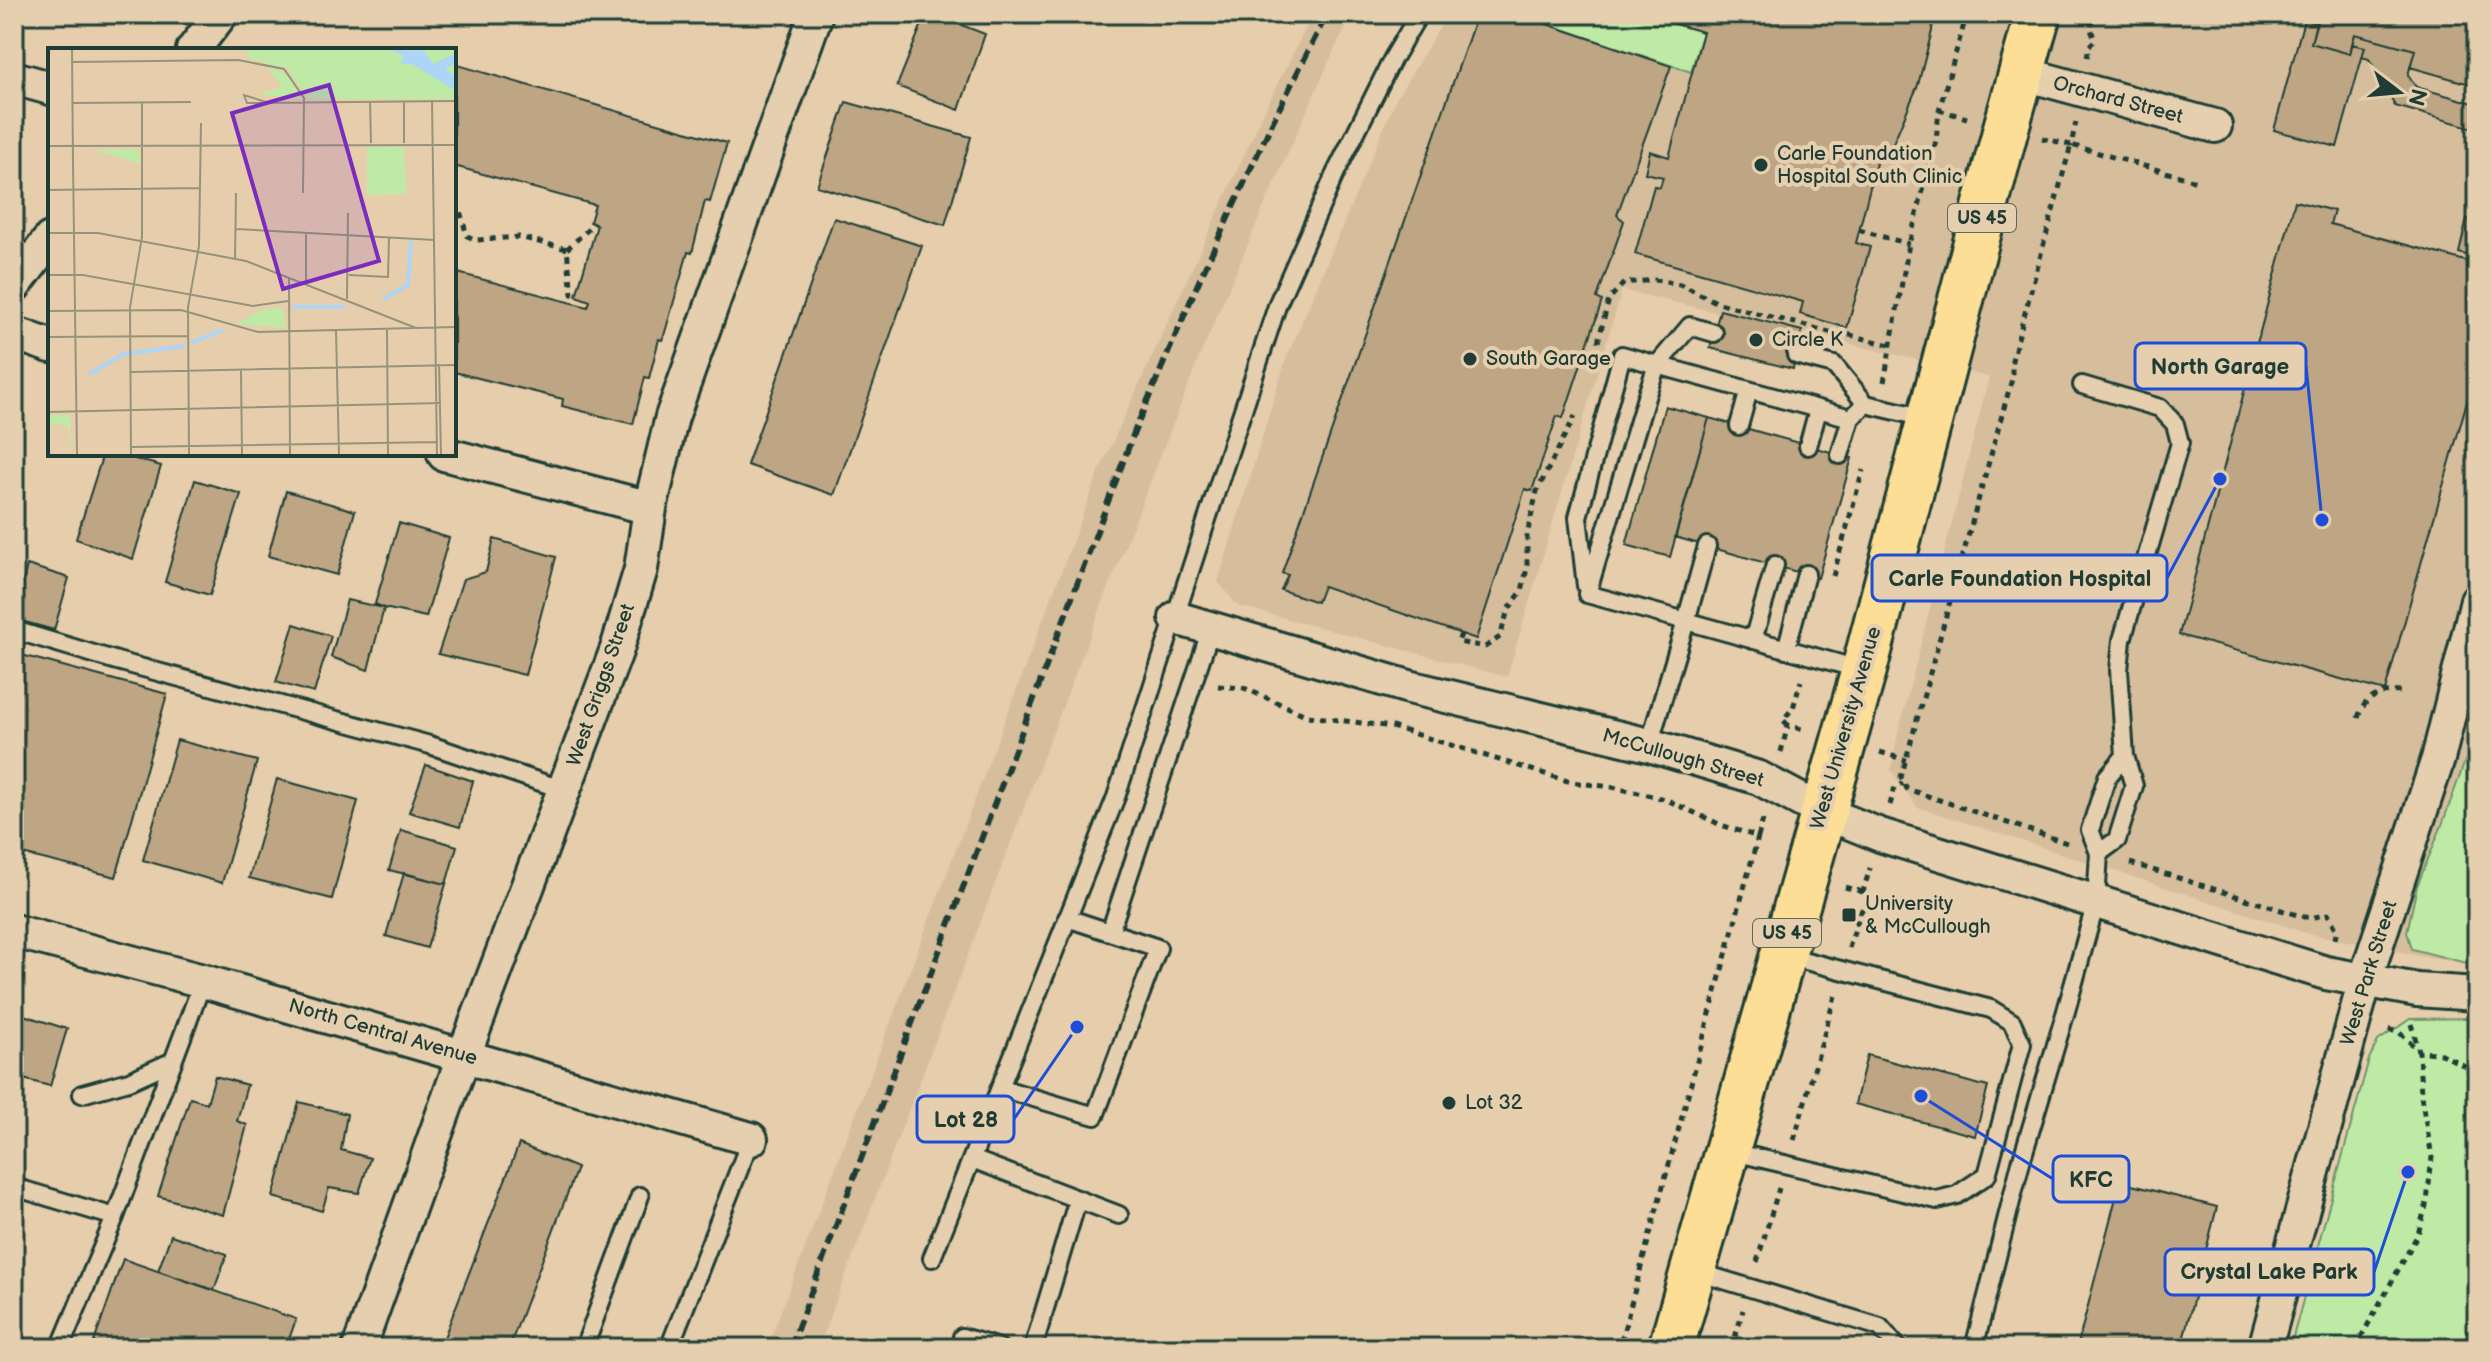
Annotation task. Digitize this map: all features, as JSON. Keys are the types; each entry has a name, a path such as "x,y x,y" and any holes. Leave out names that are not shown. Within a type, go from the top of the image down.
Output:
{"main road":[{"name":"West University Avenue","path":"1671,1348 1864,670 2038,14"}],"street":[{"path":"195,48 221,14"},
{"name":"West Griggs Street","path":"359,1348 464,1055 617,649 641,569 650,508 672,417 816,14"},
{"name":"Orchard Street","path":"2021,73 2215,126"},
{"path":"14,78 48,87"},
{"path":"14,286 48,242"},
{"path":"14,333 48,345"},
{"path":"452,456 650,508"},
{"name":"West Park Street","path":"2265,1348 2365,980 2438,759 2477,600"},
{"name":"McCullough Street","path":"1176,618 1409,687 1649,745 1759,778 1823,812 1898,842 2312,969 2417,990 2477,994"},
{"name":"North Central Avenue","path":"14,931 203,981 751,1139"}],"lane":[{"path":"932,1258 1116,797 1278,303 1343,158 1393,58 1419,14"},
{"path":"1587,594 1657,365 1690,326 1714,333"},
{"path":"1587,594 1578,517 1622,355 1851,418"},
{"path":"1796,355 1834,365 1872,405 1931,420"},
{"path":"2082,385 2160,408 2175,424 2180,443 2122,640 2119,670 2125,756 2134,786 2117,840 2099,853"},
{"path":"1739,426 1749,390"},
{"path":"1840,455 1851,418 1872,405"},
{"path":"1808,446 1818,410"},
{"path":"1649,745 1707,546"},
{"path":"1753,640 1775,565"},
{"path":"1786,650 1806,574"},
{"path":"1587,594 1864,670"},
{"path":"1110,932 1211,629"},
{"path":"14,630 117,661 430,745 564,790"},
{"path":"1974,1348 2021,1162 2096,902 2099,853 2090,830 2107,777 2125,756"},
{"path":"1000,1088 1095,1116 1158,948 1067,918"},
{"path":"1727,1150 1937,1200 1957,1195 1987,1175 2022,1044 2012,1022 1991,1009 1782,954"},
{"path":"60,1348 115,1217 203,981"},
{"path":"82,1094 129,1081 173,1061"},
{"path":"669,1348 751,1139"},
{"path":"972,1159 1119,1215"},
{"path":"14,1187 115,1217"},
{"path":"584,1348 640,1196"},
{"path":"1033,1348 1078,1199"},
{"path":"1694,1271 1880,1327 1898,1348"},
{"path":"962,1337 999,1348"}],"path":[{"path":"1872,405 1884,380 1909,244 1936,141 1939,110 1967,14"},
{"path":"2089,46 2095,40 2090,27 2094,14"},
{"path":"2082,26 2090,27"},
{"path":"1939,110 1955,115"},
{"path":"2059,840 1907,789 1901,777 2012,379 2012,360 2074,132"},
{"path":"2057,142 2200,182"},
{"path":"456,205 467,236 477,240 519,237 567,249"},
{"path":"567,249 594,224"},
{"path":"1859,230 1909,244"},
{"path":"567,249 572,294 576,295"},
{"path":"1831,584 1864,467"},
{"path":"1788,725 1783,720 1793,708 1809,656"},
{"path":"1215,686 1244,688 1308,716 1392,727 1571,782 1665,799 1721,825 1758,837"},
{"path":"2358,718 2361,707 2369,698 2393,691 2404,692"},
{"path":"1891,755 1906,760"},
{"path":"1895,787 1903,783"},
{"path":"1619,1348 1762,825"},
{"path":"1752,862 1765,865"},
{"path":"2138,865 2304,917 2328,914 2337,930"},
{"path":"1732,1348 1842,971 1860,913 1868,900 1863,892"},
{"path":"2355,1348 2418,1234 2427,1202 2432,1157 2421,1096 2419,1051 2410,1022"},
{"path":"2399,1032 2419,1051 2441,1054 2477,1072"}],"shaded area":[{"path":"1313,14 1354,14 1336,46 1199,358 818,1348 767,1348 1099,472 1267,105"},
{"path":"1448,14 2477,14 2477,962 2430,958 2306,933 1917,807 1891,770 1989,377 1622,290 1507,677 1238,606 1218,582 1285,362 1396,99"}],"green space":[{"path":"1547,14 1640,14 1703,32 1691,72 1544,23"},
{"path":"2477,728 2477,962 2466,963 2412,949 2407,932 2417,886"},
{"path":"2477,1018 2477,1348 2290,1348 2369,1059 2378,1041 2410,1019"}],"building":[{"path":"926,14 985,34 959,110 897,86"},
{"name":"South Garage","path":"1477,14 1547,14 1544,23 1671,66 1617,215 1624,221 1597,298 1602,301 1563,418 1557,416 1532,491 1525,489 1476,639 1323,586 1317,602 1281,590 1288,575 1282,573"},
{"name":"Carle Foundation Hospital South Clinic","path":"1640,14 1933,14 1932,31 1918,85 1891,148 1880,147 1856,243 1870,247 1847,328 1800,314 1803,302 1635,254 1654,186 1660,187 1663,177 1645,173 1650,151 1669,157 1703,32"},
{"path":"2319,14 2477,14 2477,86 2410,67 2415,50 2355,34 2350,54 2311,43"},
{"path":"2304,20 2316,23 2311,43 2350,54 2352,44 2365,47 2337,147 2274,130"},
{"path":"2355,34 2415,50 2408,75 2416,87 2477,104 2477,129 2395,106 2369,59 2362,57 2365,47 2352,44"},
{"path":"456,65 727,143 710,202 705,201 692,253 688,252 664,336 662,340 659,339 649,378 645,377 633,424 562,406 563,399 456,372 456,273 588,307 590,301 576,296 597,225 590,222 595,205 456,167"},
{"path":"846,102 971,137 945,225 817,186"},
{"path":"2295,201 2334,211 2330,224 2469,262 2470,256 2459,253 2467,219 2477,222 2477,366 2385,691 2179,635"},
{"path":"834,218 922,246 834,495 747,465"},
{"name":"Circle K","path":"1720,310 1802,331 1793,369 1710,348"},
{"path":"1665,406 1709,418 1670,557 1626,545"},
{"path":"1709,418 1852,458 1818,578 1675,537"},
{"path":"102,456 124,456 161,466 133,559 76,539"},
{"path":"195,480 241,494 210,595 165,582"},
{"path":"286,491 355,511 337,575 268,556"},
{"path":"399,523 449,538 426,617 375,604"},
{"path":"494,539 556,557 525,675 438,654 463,579 486,572"},
{"path":"27,565 69,578 54,630 14,619"},
{"path":"347,600 384,608 368,670 331,657"},
{"path":"294,624 331,636 314,693 276,682"},
{"path":"14,653 167,694 116,877 14,852"},
{"path":"177,740 257,761 222,883 143,860"},
{"path":"426,765 473,781 460,827 409,812"},
{"path":"277,779 358,801 332,899 249,878"},
{"path":"401,830 457,846 446,884 389,870"},
{"path":"404,873 446,884 427,948 386,936"},
{"path":"14,1012 67,1029 50,1086 23,1079 14,1109"},
{"path":"1867,1055 1988,1087 1975,1136 1855,1104"},
{"path":"215,1076 247,1085 237,1121 247,1125 223,1215 158,1196 190,1098 207,1103"},
{"path":"299,1102 347,1114 341,1150 370,1158 359,1193 329,1188 322,1211 273,1197"},
{"path":"519,1144 577,1168 509,1348 440,1348"},
{"path":"2120,1182 2217,1207 2181,1348 2077,1348"},
{"path":"171,1235 227,1254 214,1290 158,1271"},
{"path":"123,1259 296,1319 286,1348 92,1348"}],"railway":[{"path":"790,1348 1135,430 1202,274 1327,14"}],"place":[{"name":"Carle Foundation Hospital South Clinic","path":"1761,165"},
{"name":"Circle K","path":"1756,340"},
{"name":"South Garage","path":"1470,359"},
{"name":"Carle Foundation Hospital","path":"2220,479"},
{"name":"North Garage","path":"2322,520"},
{"name":"University & McCullough","path":"1849,915"},
{"name":"Lot 28","path":"1077,1027"},
{"name":"KFC","path":"1921,1096"},
{"name":"Lot 32","path":"1449,1103"},
{"name":"Crystal Lake Park","path":"2408,1172"}]}
